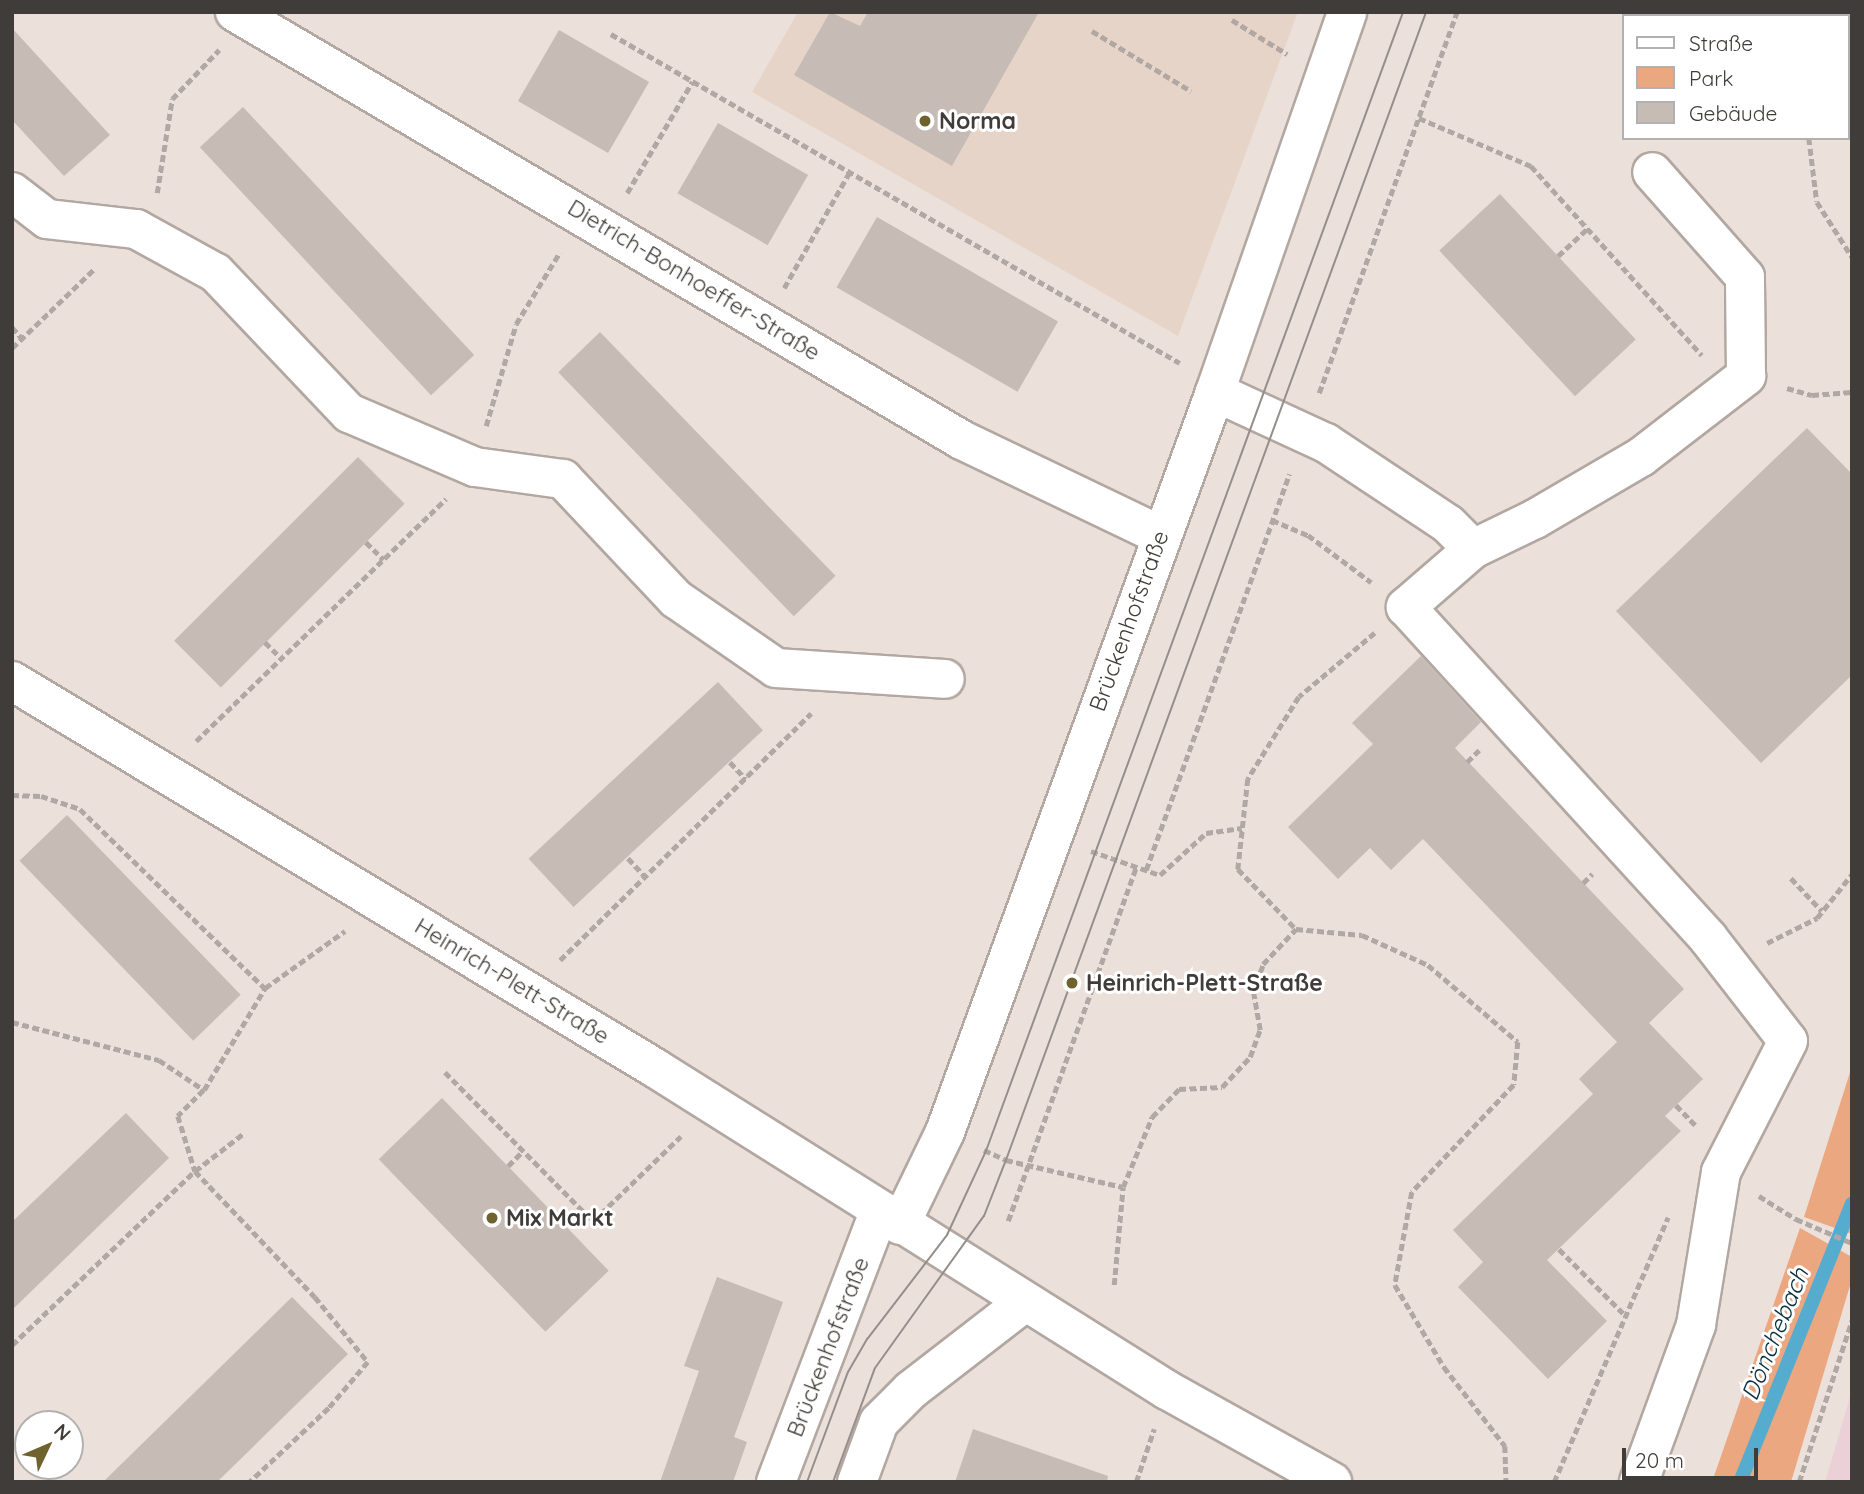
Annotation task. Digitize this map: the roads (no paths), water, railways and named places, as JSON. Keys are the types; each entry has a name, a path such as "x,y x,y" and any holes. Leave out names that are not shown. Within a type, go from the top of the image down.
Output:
{"street":[{"name":"Dietrich-Bonhoeffer-Straße","path":"235,12 595,220 962,440 1160,535"},
{"name":"Brückenhofstraße","path":"776,1482 889,1219 945,1132 1160,535 1217,385 1323,76 1348,12"},
{"path":"1639,1482 1696,1325 1721,1171 1788,1041 1725,964 1708,938 1406,607 1472,549 1641,457 1739,382 1745,276 1651,173"},
{"path":"12,192 47,219 136,229 216,273 349,413 475,467 563,479 676,599 776,668 834,674 945,679"},
{"path":"1217,385 1326,443 1448,524 1472,549"},
{"name":"Heinrich-Plett-Straße","path":"12,681 655,1068 889,1219 1167,1390 1332,1482"},
{"path":"857,1482 879,1422 911,1390 1025,1302"}],"waterway":[{"name":"Dönchebach","path":"1740,1482 1852,1204"}],"tram line":[{"path":"807,1482 848,1372 868,1338 947,1235 986,1151 1403,12"},
{"path":"833,1482 875,1368 984,1216 1426,12"}],"place":[{"name":"Norma","path":"925,121"},
{"name":"Heinrich-Plett-Straße","path":"1072,983"},
{"name":"Mix Markt","path":"492,1218"}]}
